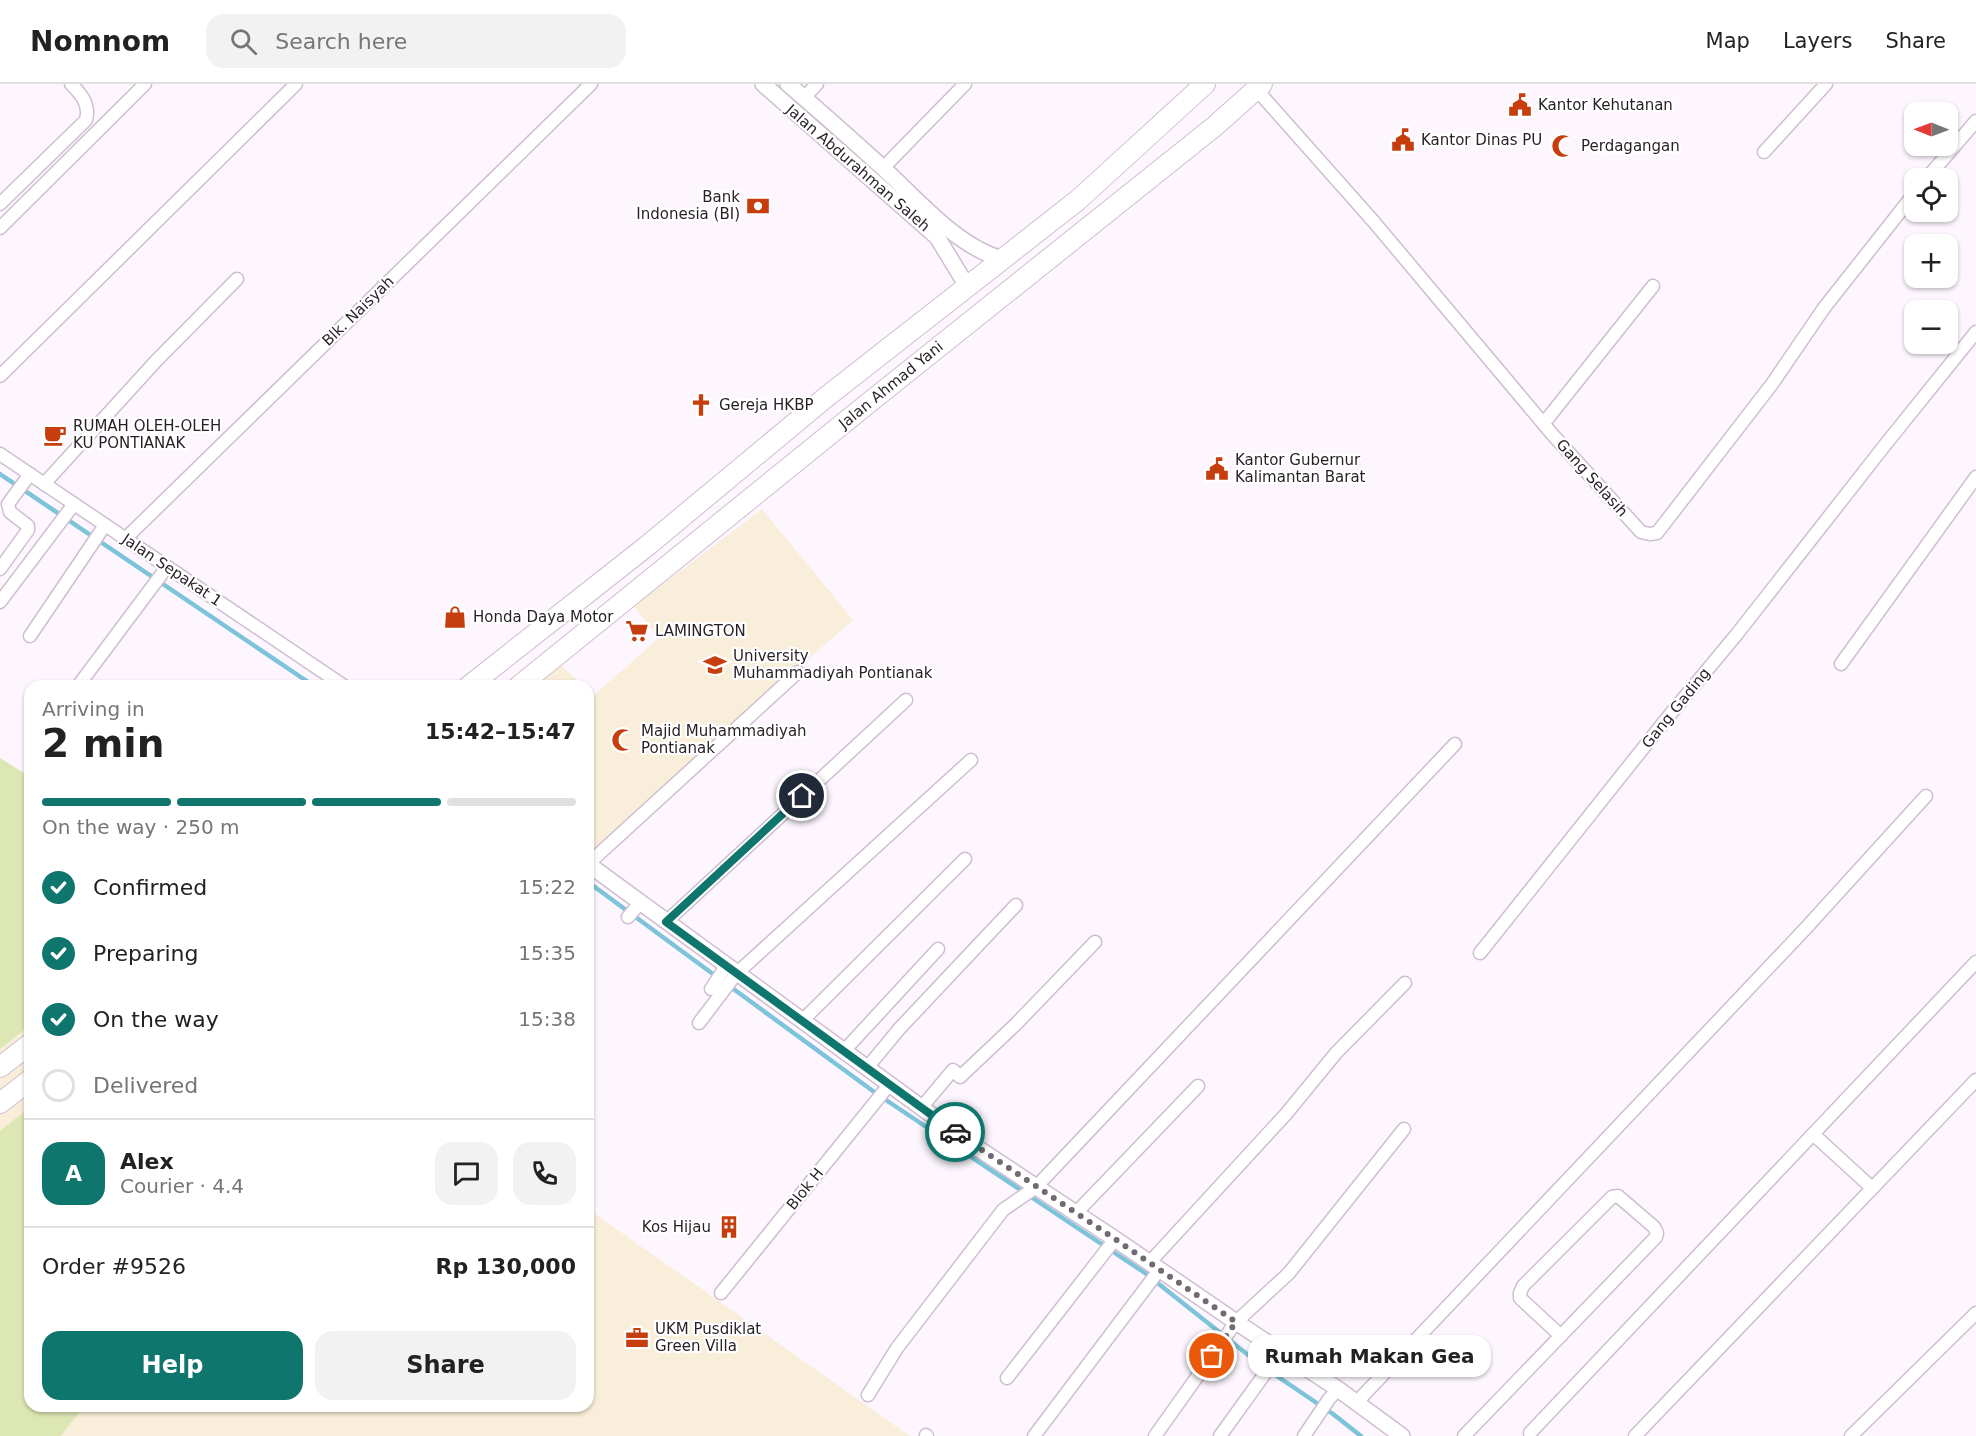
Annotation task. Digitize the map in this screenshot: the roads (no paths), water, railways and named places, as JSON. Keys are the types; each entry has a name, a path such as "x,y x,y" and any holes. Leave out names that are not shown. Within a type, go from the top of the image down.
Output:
{"highway":[{"name":"Jalan Ahmad Yani","path":"477,680 647,546 825,398 1078,200 1204,84"},
{"name":"Jalan Ahmad Yani","path":"526,680 857,411 1215,126 1259,86"},
{"path":"512,652 525,680"},
{"path":"0,1067 24,1049"},
{"path":"0,1103 24,1085"}],"street":[{"path":"0,204 86,120 88,106 71,84"},
{"path":"0,228 145,84"},
{"path":"0,376 296,84"},
{"name":"Blk. Naisyah","path":"125,539 591,84"},
{"name":"Jalan Abdurahman Saleh","path":"763,84 893,188 969,244 991,256 1002,259"},
{"name":"Jalan Abdurahman Saleh","path":"788,84 884,168 893,188 937,237 967,286"},
{"path":"804,98 817,84"},
{"path":"884,168 965,84"},
{"path":"1764,152 1826,84"},
{"name":"Gang Selasih","path":"1259,86 1544,423 1641,532 1650,534 1657,533 1772,384 1824,308 1904,207"},
{"path":"1936,168 1976,121"},
{"path":"44,483 156,361 237,279"},
{"path":"1544,423 1653,286"},
{"name":"Gang Gading","path":"1480,953 1976,332"},
{"name":"Jalan Sepakat 1","path":"0,454 27,479 44,483 70,510 102,531 125,539 164,571 335,680"},
{"path":"1841,664 1976,477"},
{"path":"0,569 28,530 28,526 8,508 8,504 27,479"},
{"path":"0,602 70,510"},
{"path":"30,636 102,531"},
{"path":"83,680 164,571"},
{"path":"594,859 798,672"},
{"path":"666,922 906,700"},
{"path":"868,1395 897,1348 1003,1210 1031,1191 1455,744"},
{"path":"699,1023 715,990 728,974 971,760"},
{"path":"1356,1403 1806,928 1926,796"},
{"path":"802,1022 965,860"},
{"path":"594,869 638,904 666,922 728,974 802,1022 866,1069 887,1088 921,1108 970,1143 1031,1191 1076,1213 1233,1326 1334,1394 1356,1403 1402,1436"},
{"path":"628,917 638,904"},
{"path":"866,1069 900,1028 1016,905"},
{"path":"921,1108 953,1070 960,1077 1016,1024 1095,942"},
{"path":"843,1052 938,949"},
{"path":"1530,1433 1976,962"},
{"path":"1034,1436 1145,1290 1155,1269 1336,1053 1405,983"},
{"path":"1635,1436 1976,1080"},
{"path":"1076,1213 1198,1086"},
{"name":"Blok H","path":"721,1293 887,1088"},
{"path":"1155,1436 1233,1326 1288,1273 1404,1130"},
{"path":"1813,1134 1872,1188"},
{"path":"1464,1436 1561,1336 1656,1237 1654,1227 1618,1196 1612,1197 1523,1286 1520,1293 1520,1298 1561,1336"},
{"path":"1007,1378 1113,1241"},
{"path":"1851,1436 1976,1313"},
{"path":"1220,1436 1264,1376 1274,1354"},
{"path":"1304,1436 1334,1394"}],"waterway":[{"path":"0,474 305,680"},
{"path":"594,886 717,977"},
{"path":"728,985 877,1094 1145,1273 1262,1366 1361,1436"}],"place":[{"name":"Kantor Kehutanan","path":"1520,105"},
{"name":"Kantor Dinas PU","path":"1403,140"},
{"name":"Perdagangan","path":"1563,146"},
{"name":"Bank Indonesia (BI)","path":"758,206"},
{"name":"Gereja HKBP","path":"701,405"},
{"name":"RUMAH OLEH-OLEH KU PONTIANAK","path":"55,435"},
{"name":"Kantor Gubernur Kalimantan Barat","path":"1217,469"},
{"name":"Honda Daya Motor","path":"455,617"},
{"name":"LAMINGTON","path":"637,631"},
{"name":"University Muhammadiyah Pontianak","path":"715,665"},
{"name":"Majid Muhammadiyah Pontianak","path":"623,740"},
{"name":"Kos Hijau","path":"729,1227"},
{"name":"UKM Pusdiklat Green Villa","path":"637,1338"},
{"name":"Rumah Makan Gea","path":"1212,1356"}]}
